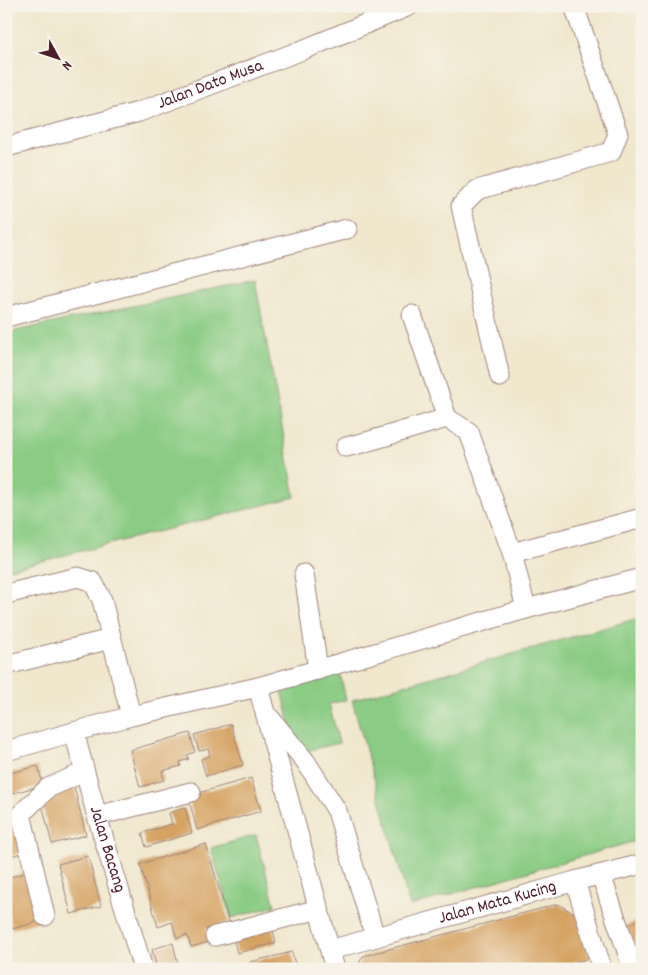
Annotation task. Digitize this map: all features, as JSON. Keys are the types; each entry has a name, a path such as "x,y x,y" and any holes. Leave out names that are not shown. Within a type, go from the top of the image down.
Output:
{"street":[{"name":"Jalan Dato Musa","path":"6,147 139,112 306,49 409,6"},
{"path":"500,376 461,206 477,190 610,152 618,134 574,6"},
{"path":"6,317 346,229"},
{"path":"412,315 447,418 469,432 512,553 526,609"},
{"path":"346,447 447,418"},
{"path":"512,553 642,518"},
{"path":"304,574 318,670"},
{"path":"6,594 78,577 93,582 102,600 131,716"},
{"path":"6,751 131,716 258,687 526,609 642,578"},
{"path":"6,665 111,640"},
{"path":"258,687 336,969"},
{"path":"265,711 306,762 337,811 375,937"},
{"name":"Jalan Bacang","path":"74,732 84,772 143,969"},
{"path":"45,916 21,814 48,788 84,772"},
{"path":"97,816 190,792"},
{"path":"575,881 642,864"},
{"path":"601,875 633,969"},
{"name":"Jalan Mata Kucing","path":"330,950 575,881 602,969"},
{"path":"215,936 319,909"}],"green space":[{"path":"255,280 295,497 10,569 6,553 6,333"},
{"path":"642,617 642,839 410,906 352,700"},
{"path":"340,673 346,700 329,704 339,743 297,753 282,690 323,680 323,677"},
{"path":"256,835 275,906 231,918 211,848"}],"building":[{"path":"231,724 243,765 206,776 201,759 210,756 208,749 199,751 194,735"},
{"path":"190,733 195,752 187,755 189,759 180,762 181,766 162,771 164,780 140,787 130,750"},
{"path":"38,766 43,785 6,795 6,774"},
{"path":"251,778 261,811 197,830 188,796"},
{"path":"74,787 86,835 52,844 40,796"},
{"path":"6,808 10,818 13,817 22,853 6,857"},
{"path":"185,808 192,833 146,847 142,833 172,824 169,813"},
{"path":"206,844 229,922 206,929 209,942 191,947 187,935 177,938 172,922 158,927 140,864"},
{"path":"88,856 101,906 71,914 58,864"},
{"path":"29,872 41,921 12,929 9,915 6,915 6,878"},
{"path":"558,904 577,915 590,958 551,969 356,969 363,956"},
{"path":"642,918 642,958 626,926"},
{"path":"272,926 276,943 237,953 233,936"},
{"path":"173,943 179,969 157,969 152,949"},
{"path":"292,952 296,969 251,969 250,962"}]}
